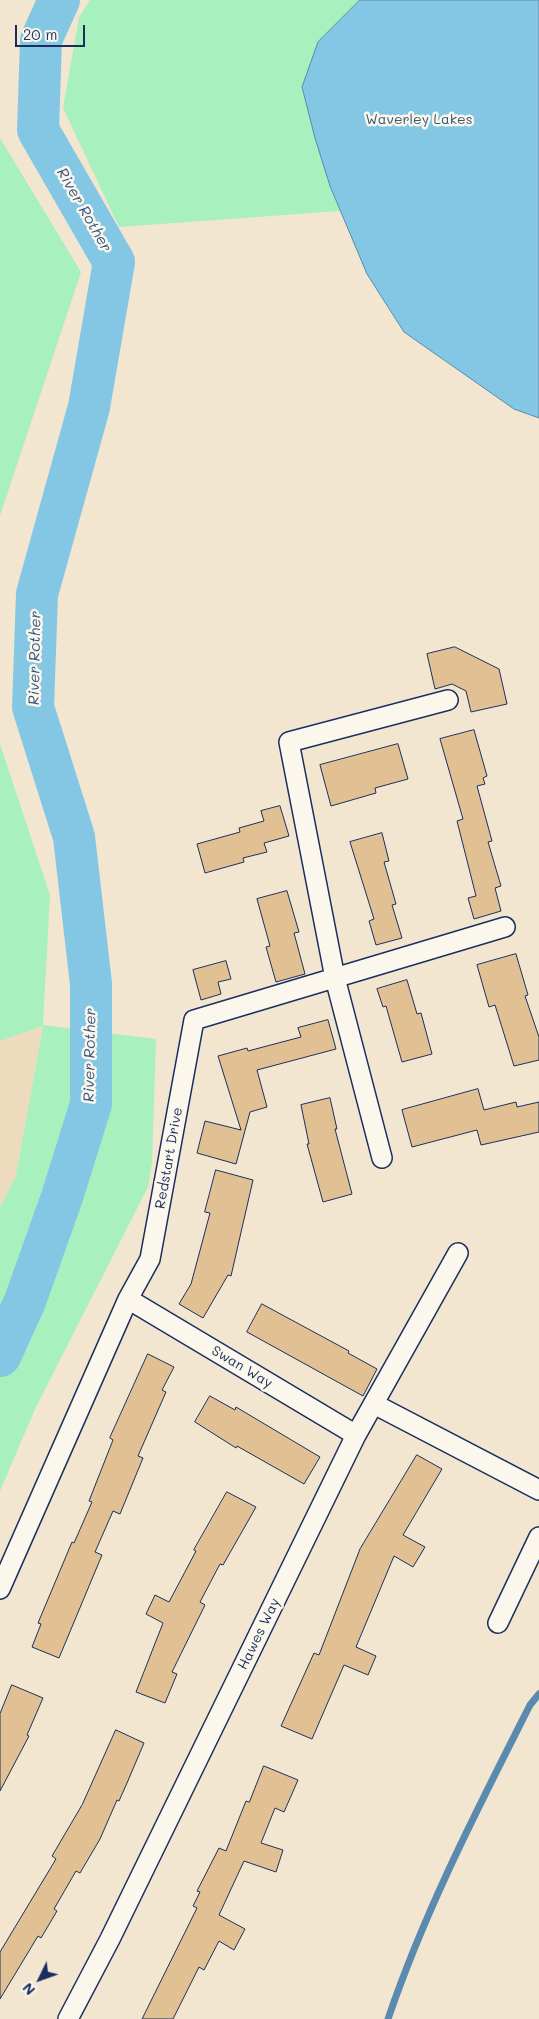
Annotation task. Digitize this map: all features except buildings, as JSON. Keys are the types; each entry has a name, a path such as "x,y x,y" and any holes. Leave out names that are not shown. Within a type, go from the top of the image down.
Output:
{"street":[{"path":"382,1158 335,978 289,742 448,700"},
{"name":"Redstart Drive","path":"0,1589 128,1299 150,1259 194,1020 505,927"},
{"name":"Hawes Way","path":"68,2019 110,1939 356,1435 458,1253"},
{"name":"Swan Way","path":"128,1299 356,1435"},
{"path":"374,1404 539,1490"},
{"path":"498,1623 539,1536"}],"shaded area":[{"path":"43,1025 16,1175 0,1207 0,1041"}],"green space":[{"name":"Waverley Lakes","path":"90,0 539,0 539,418 514,409 404,332 367,274 340,211 119,227 63,108 79,17"},
{"path":"0,138 81,272 0,516"},
{"path":"0,744 50,895 43,1025 156,1039 152,1163 148,1187 36,1407 0,1491 0,1207 16,1175 43,1026 0,1041"}],"water":[{"path":"360,0 539,0 539,418 514,409 404,332 367,274 330,186 302,87 318,42"}],"waterway":[{"name":"River Rother","path":"0,1356 25,1301 62,1197 91,1104 91,984 74,837 33,707 37,594 89,407 114,262 38,130 41,40 59,0"},
{"path":"388,2019 418,1938 453,1860 530,1705 539,1694"}]}
